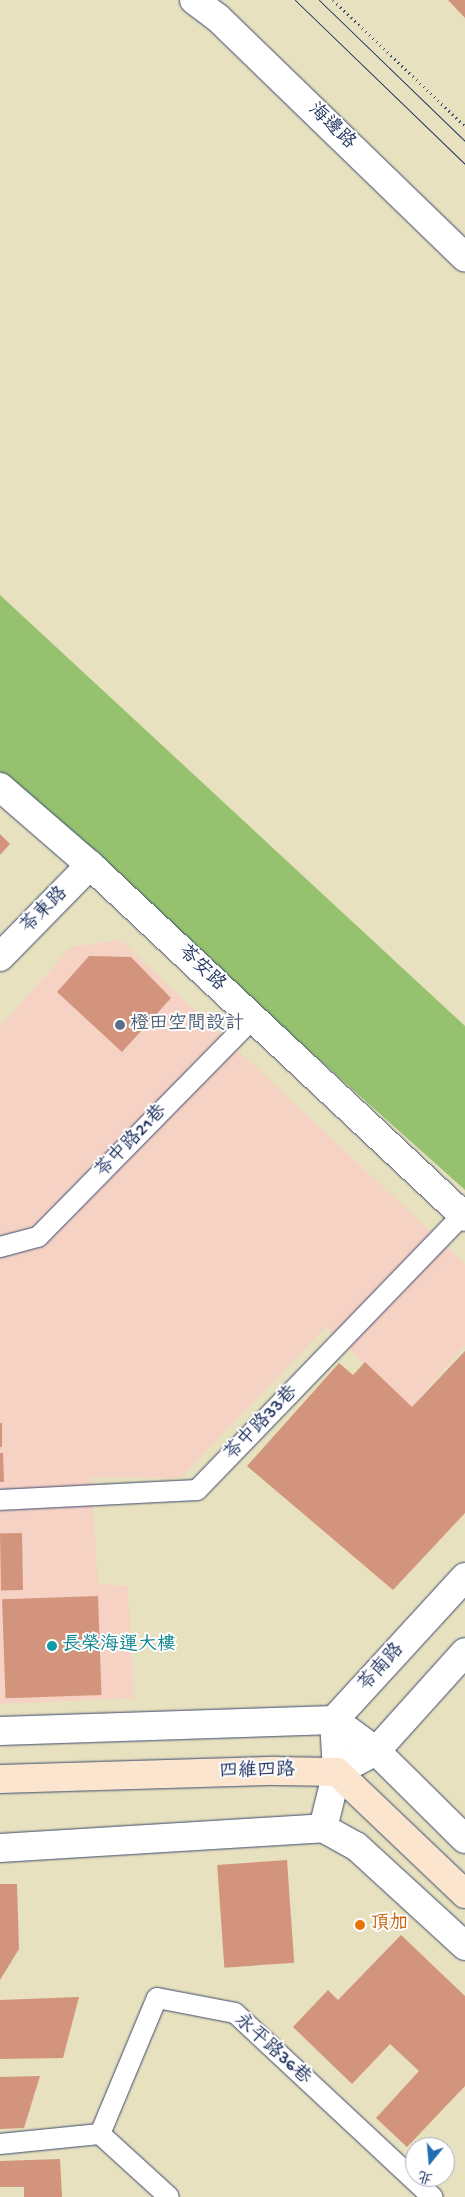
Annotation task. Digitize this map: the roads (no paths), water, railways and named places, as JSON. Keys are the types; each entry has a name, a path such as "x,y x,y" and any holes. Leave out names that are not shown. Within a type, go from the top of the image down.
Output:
{"main road":[{"name":"四維四路","path":"0,1779 276,1770 337,1772"},
{"path":"337,1772 465,1894"}],"street":[{"name":"海邊路","path":"194,0 225,9 465,257"},
{"name":"苓安路","path":"0,787 90,865 464,1216"},
{"name":"苓東路","path":"0,957 90,865"},
{"name":"苓南路","path":"334,1720 465,1578"},
{"path":"337,1772 376,1751 465,1652"},
{"path":"323,1828 337,1772 334,1720"},
{"path":"0,1731 334,1720 376,1751 465,1839"},
{"path":"0,1848 323,1828 356,1846 465,1946"}],"lane":[{"name":"苓中路21巷","path":"0,1247 38,1237 253,1018"},
{"name":"苓中路33巷","path":"0,1500 197,1490 464,1216"},
{"name":"永平路36巷","path":"100,2134 157,1998 235,2013 432,2197"},
{"path":"0,2144 100,2134 169,2197"}],"tram line":[{"path":"295,0 465,164"},
{"path":"319,0 465,141"}],"place":[{"name":"橙田空間設計","path":"120,1025"},
{"name":"長榮海運大樓","path":"52,1646"},
{"name":"頂加","path":"360,1925"}]}
